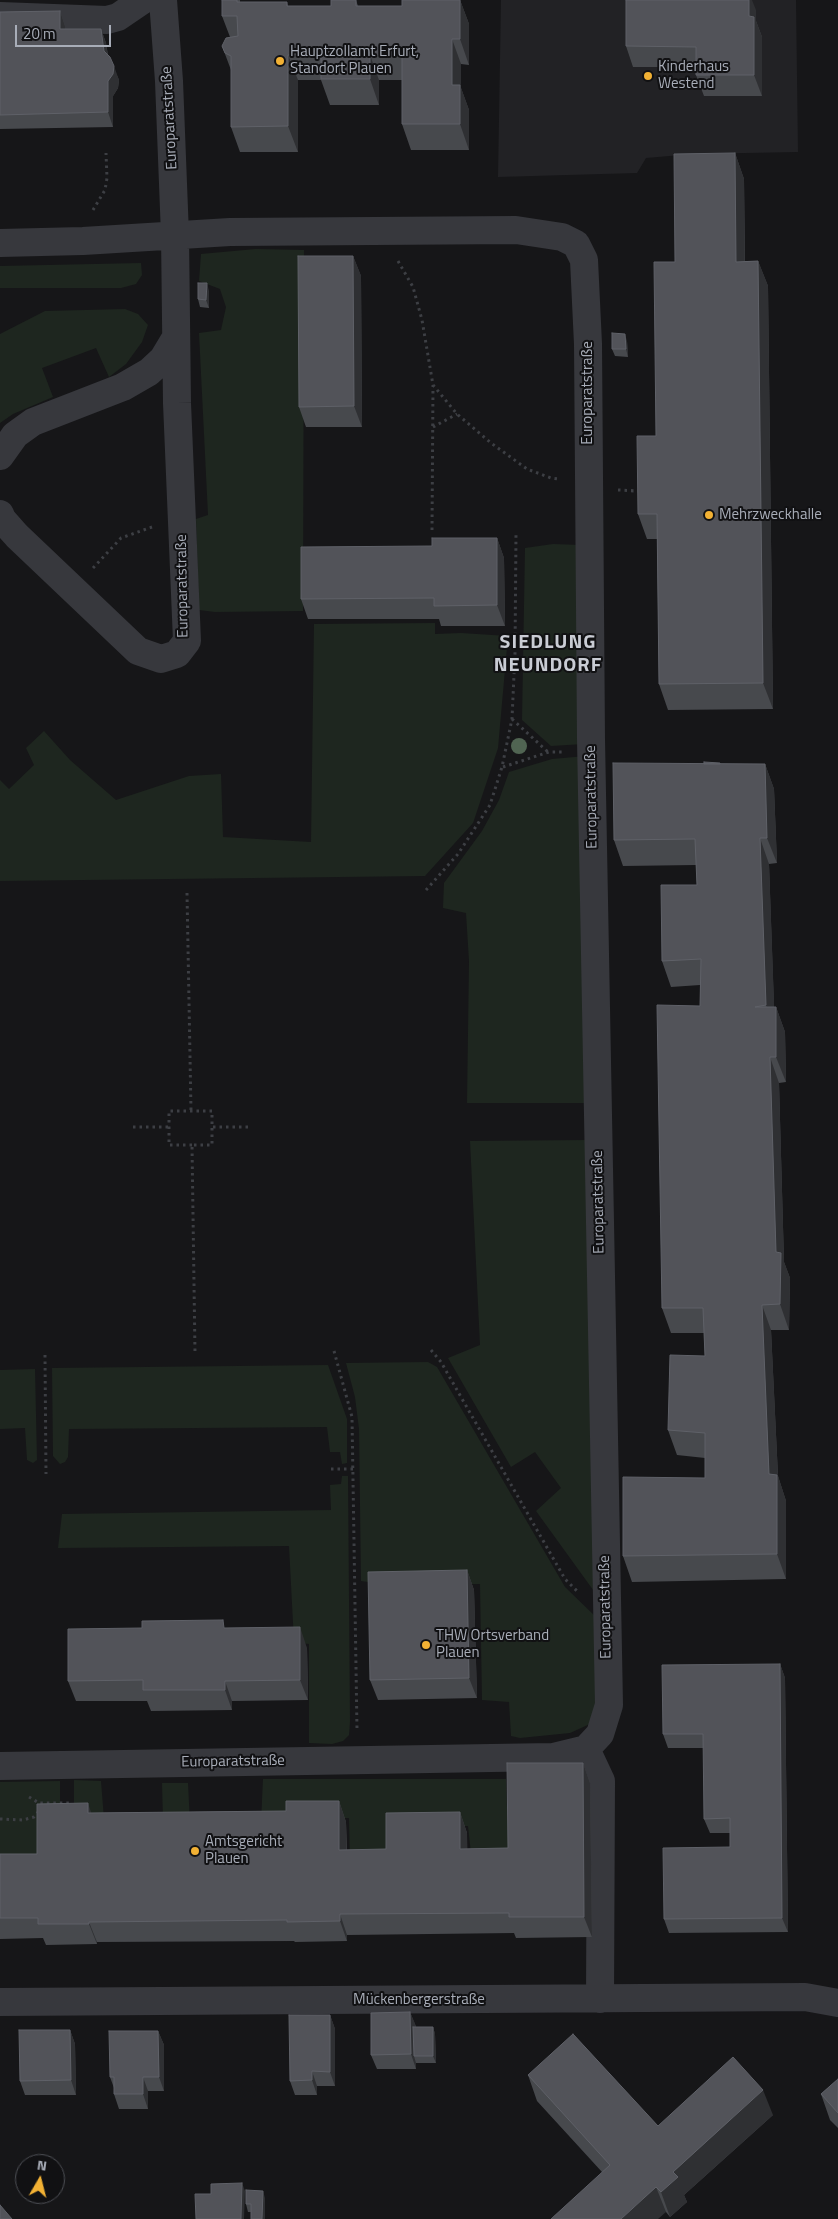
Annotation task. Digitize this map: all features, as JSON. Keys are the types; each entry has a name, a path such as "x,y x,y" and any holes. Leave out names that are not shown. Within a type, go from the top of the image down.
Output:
{"street":[{"path":"0,16 106,20 118,17 144,0"},
{"name":"Europaratstraße","path":"0,514 17,536 138,651 161,659 177,654 188,641 182,516 169,81 163,0"},
{"name":"Europaratstraße","path":"0,243 83,242 230,232 516,230 562,237 576,244 584,260 588,344 592,750 606,1621 609,1705 600,1734 586,1749 554,1757 0,1766"},
{"path":"0,456 15,435 33,422 123,387 149,372 163,359 176,339"},
{"path":"586,1749 601,1781 600,1999"},
{"name":"Mückenbergerstraße","path":"0,2002 805,1997 838,2003"}],"path":[{"path":"91,214 105,190 108,178 106,153"},
{"path":"397,258 413,287 422,320 433,385 432,530"},
{"path":"433,385 457,414 491,443 527,468 551,478 588,483"},
{"path":"432,428 457,414"},
{"path":"617,490 646,491 631,491"},
{"path":"74,589 122,538 182,516"},
{"path":"426,890 458,854 490,805 502,767 512,719 516,534"},
{"path":"512,719 549,752"},
{"path":"502,767 549,752 592,750"},
{"path":"187,893 191,1111"},
{"path":"169,1110 191,1111 212,1111 212,1145 169,1145 169,1110"},
{"path":"134,1127 169,1127"},
{"path":"212,1127 249,1127"},
{"path":"192,1145 195,1353"},
{"path":"431,1350 441,1362 565,1579 606,1621"},
{"path":"334,1351 352,1417 357,1760"},
{"path":"45,1355 46,1474"},
{"path":"330,1469 354,1469"},
{"path":"69,1794 70,1810"},
{"path":"0,1819 23,1820 34,1817 39,1810 40,1803 69,1803"}],"shaded area":[{"name":"Kinderhaus Westend","path":"501,0 796,0 798,152 693,154 646,158 637,173 498,177"},
{"path":"256,249 304,250 303,611 215,612 199,610 196,519 208,515 199,333 221,330 226,307 220,289 199,281 201,254"},
{"path":"141,263 142,275 136,284 121,288 0,288 0,266"},
{"path":"125,309 138,314 148,325 142,342 126,364 109,377 96,348 42,368 53,397 13,414 0,423 0,334 45,311"},
{"path":"553,544 581,545 584,744 551,746 522,720 525,548"},
{"path":"435,623 435,634 461,633 508,636 498,748 473,823 425,876 0,881 0,780 9,789 34,765 26,748 44,731 70,760 116,800 189,776 221,774 223,837 311,842 314,624"},
{"path":"586,756 591,1103 467,1103 469,961 466,913 443,908 444,883 482,831 499,800 509,772 552,759"},
{"path":"589,1140 596,1594 536,1511 561,1488 535,1452 511,1467 448,1358 480,1345 470,1141"},
{"path":"428,1362 437,1367 565,1587 596,1617 597,1696 592,1723 570,1733 520,1738 511,1736 509,1702 482,1700 480,1584 375,1585 374,1604 368,1603 368,1582 361,1581 359,1429 355,1397 346,1363"},
{"path":"328,1365 347,1419 347,1463 342,1464 340,1452 330,1452 327,1427 69,1429 68,1457 65,1462 60,1464 53,1456 52,1368"},
{"path":"35,1369 37,1460 33,1463 27,1460 25,1428 0,1429 0,1370"},
{"path":"342,1476 348,1476 350,1722 349,1735 343,1741 332,1744 309,1743 309,1644 294,1642 289,1546 58,1548 62,1514 331,1510 330,1485 341,1484"},
{"path":"263,1779 506,1779 509,1863 472,1863 468,1826 387,1827 389,1864 350,1864 349,1818 292,1819 289,1826 99,1828 96,1820 74,1820 74,1780 101,1781 104,1819 163,1820 162,1783 188,1783 190,1823 261,1822"},
{"path":"60,1781 60,1822 41,1868 0,1868 0,1782"}],"building":[{"path":"222,0 237,0 237,2 287,2 287,6 331,6 331,0 356,0 356,6 402,6 402,0 460,0 460,39 452,39 452,85 460,85 460,124 402,124 402,55 370,55 370,79 321,79 321,54 288,55 288,126 231,127 231,56 225,53 222,46 226,38 238,36 237,16 222,16"},
{"path":"626,0 749,0 749,16 754,17 754,75 696,75 696,47 626,46"},
{"path":"60,11 60,29 101,29 104,51 110,57 114,66 113,74 108,81 108,112 0,115 0,12"},
{"name":"Mehrzweckhalle","path":"735,153 736,262 758,261 763,683 659,684 657,514 638,514 637,436 656,436 654,262 675,262 674,154"},
{"path":"298,256 353,256 354,406 299,407"},
{"path":"198,283 207,283 206,300 198,299"},
{"path":"612,333 625,334 626,349 612,349"},
{"path":"432,538 497,538 497,605 434,606 434,598 301,599 301,547 432,546"},
{"path":"704,762 720,763 720,764 704,764"},
{"path":"613,763 765,764 767,838 760,838 766,1005 755,1007 776,1007 776,1057 770,1057 776,1252 781,1253 780,1304 762,1305 769,1474 777,1475 777,1554 623,1556 623,1477 705,1478 705,1433 668,1430 670,1355 705,1356 703,1308 662,1308 657,1005 700,1006 701,959 662,961 661,885 697,885 695,839 614,840"},
{"name":"THW Ortsverband Plauen","path":"467,1570 469,1678 370,1680 368,1572"},
{"path":"223,1620 224,1628 300,1627 300,1680 225,1681 225,1690 143,1690 143,1680 68,1681 68,1629 142,1628 142,1621"},
{"path":"780,1664 782,1918 664,1919 663,1848 730,1847 730,1818 704,1819 703,1734 663,1734 662,1665"},
{"name":"Amtsgericht Plauen","path":"507,1763 583,1763 584,1917 509,1917 509,1913 340,1914 340,1921 89,1922 89,1924 38,1924 38,1918 0,1918 0,1854 37,1854 37,1804 88,1803 88,1813 286,1811 286,1801 339,1801 339,1850 386,1849 386,1813 460,1812 460,1849 508,1848"},
{"path":"410,2012 411,2054 371,2055 371,2013"},
{"path":"289,2015 330,2015 330,2072 312,2071 312,2080 290,2081"},
{"path":"413,2027 433,2027 433,2056 414,2056"},
{"path":"19,2030 70,2030 71,2080 20,2081"},
{"path":"109,2031 158,2031 159,2077 143,2077 143,2094 114,2094 114,2077 110,2077"},
{"path":"573,2034 658,2126 733,2057 763,2090 673,2172 678,2177 661,2192 656,2187 621,2219 551,2219 610,2165 528,2075"},
{"path":"838,2079 838,2113 821,2094"},
{"path":"242,2183 241,2219 196,2219 195,2194 211,2194 211,2184"},
{"path":"246,2190 263,2191 262,2219 251,2219 251,2204 246,2204"},
{"path":"0,2205 12,2219 0,2219"}],"place":[{"name":"Hauptzollamt Erfurt, Standort Plauen","path":"280,61"},
{"name":"Kinderhaus Westend","path":"648,76"},
{"name":"Mehrzweckhalle","path":"709,515"},
{"name":"THW Ortsverband Plauen","path":"426,1645"},
{"name":"Amtsgericht Plauen","path":"195,1851"}],"district":[{"name":"SIEDLUNG NEUNDORF","path":"548,654"}]}
